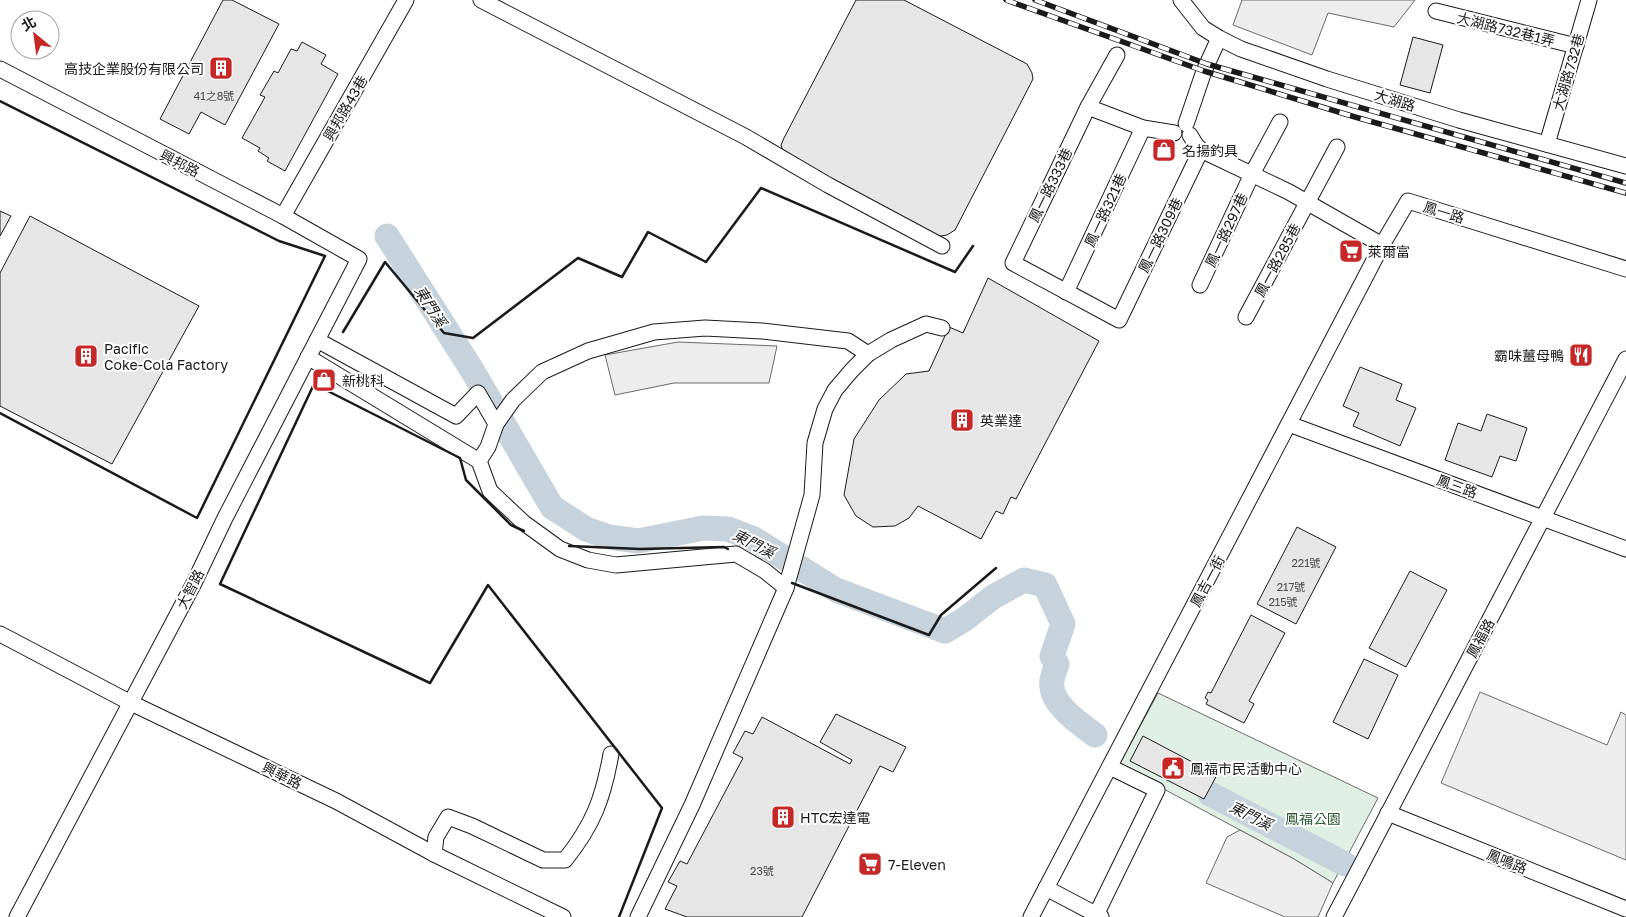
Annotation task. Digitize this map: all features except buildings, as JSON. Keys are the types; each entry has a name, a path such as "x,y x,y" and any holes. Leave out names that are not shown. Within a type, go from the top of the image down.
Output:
{"street":[{"name":"興邦路43巷","path":"284,216 406,0"},
{"path":"481,0 746,137 828,185 942,246"},
{"name":"大湖路","path":"1181,0 1203,28 1241,49 1327,79 1459,120 1626,166"},
{"name":"大湖路732巷","path":"1547,144 1589,0"},
{"name":"大湖路732巷1弄","path":"1436,11 1576,46"},
{"path":"1183,131 1204,70 1219,38"},
{"path":"1117,55 1088,107 1144,128 1183,131 1201,150 1307,202 1382,244"},
{"name":"興邦路","path":"0,69 284,216 359,259"},
{"name":"鳳一路333巷","path":"1066,292 1013,263 1088,107"},
{"name":"鳳一路297巷","path":"1200,285 1252,174 1280,122"},
{"name":"鳳一路321巷","path":"1066,292 1144,128"},
{"name":"鳳一路285巷","path":"1246,317 1337,147"},
{"name":"鳳一路309巷","path":"1066,292 1119,320 1201,150"},
{"name":"鳳一路","path":"1382,244 1408,201 1626,269"},
{"name":"鳳吉一街","path":"1031,917 1382,244"},
{"name":"大智路","path":"17,917 129,702 193,585 359,259"},
{"path":"638,917 692,805 787,587 812,495 815,443 825,409 835,390 868,354 891,340 926,324 942,328"},
{"path":"479,461 488,447 497,424 513,400 542,372 588,350 654,332 705,328 762,331 848,341 868,354"},
{"path":"317,340 456,416 478,393 497,424"},
{"path":"308,357 479,461 490,491 524,522 560,549 588,560 616,565 736,554 787,587"},
{"name":"鳳福路","path":"1334,917 1626,359"},
{"name":"鳳三路","path":"1288,424 1626,549"},
{"name":"興華路","path":"0,634 129,702 336,801 434,854 563,917"},
{"path":"434,854 436,837 448,817 472,826 543,860 565,860 580,842 598,810 611,754"},
{"path":"1046,888 1098,916 1157,790 1111,764"},
{"name":"鳳鳴路","path":"1388,813 1626,909"}],"green space":[{"name":"鳳福公園","path":"1158,693 1378,798 1333,883 1294,859 1119,765"}],"shaded area":[{"path":"1242,0 1415,0 1394,27 1328,13 1312,55 1233,25"},
{"path":"678,342 777,346 769,383 674,383 615,395 605,355"},
{"path":"1480,692 1607,745 1621,712 1626,715 1626,860 1441,783"},
{"path":"1240,830 1294,859 1333,883 1318,917 1285,917 1206,883 1227,837"}],"waterway":[{"name":"東門溪","path":"387,236 472,370 552,507 586,529 609,537 638,541 703,528 728,529 754,539 836,590 945,631 965,619 993,597 1024,580 1045,585 1063,624 1052,656 1057,664 1052,680 1052,688 1055,697 1066,712 1095,735"},
{"name":"東門溪","path":"1210,794 1345,864"}],"railway":[{"path":"1006,0 1204,71 1355,117 1626,193"},
{"path":"1035,0 1207,64 1626,183"}],"wall":[{"path":"0,101 279,241 325,256 197,518 0,413"},
{"path":"343,332 385,262 444,333 473,338 578,258 622,277 648,232 706,262 761,188 955,272 973,246"},
{"path":"524,531 511,525 466,480 460,458 314,384 220,584 430,683 488,585 662,808 619,917"},
{"path":"569,546 640,549 724,547 728,549"},
{"path":"792,583 929,635 941,615 996,568"}],"place":[{"name":"高技企業股份有限公司","path":"221,68"},
{"name":"名揚釣具","path":"1164,150"},
{"name":"萊爾富","path":"1351,251"},
{"name":"霸味薑母鴨","path":"1581,355"},
{"name":"Pacific Coke-Cola Factory","path":"86,356"},
{"name":"新桃科","path":"324,380"},
{"name":"英業達","path":"962,420"},
{"name":"鳳福市民活動中心","path":"1173,768"},
{"name":"HTC宏達電","path":"783,817"},
{"name":"7-Eleven","path":"870,864"}]}
